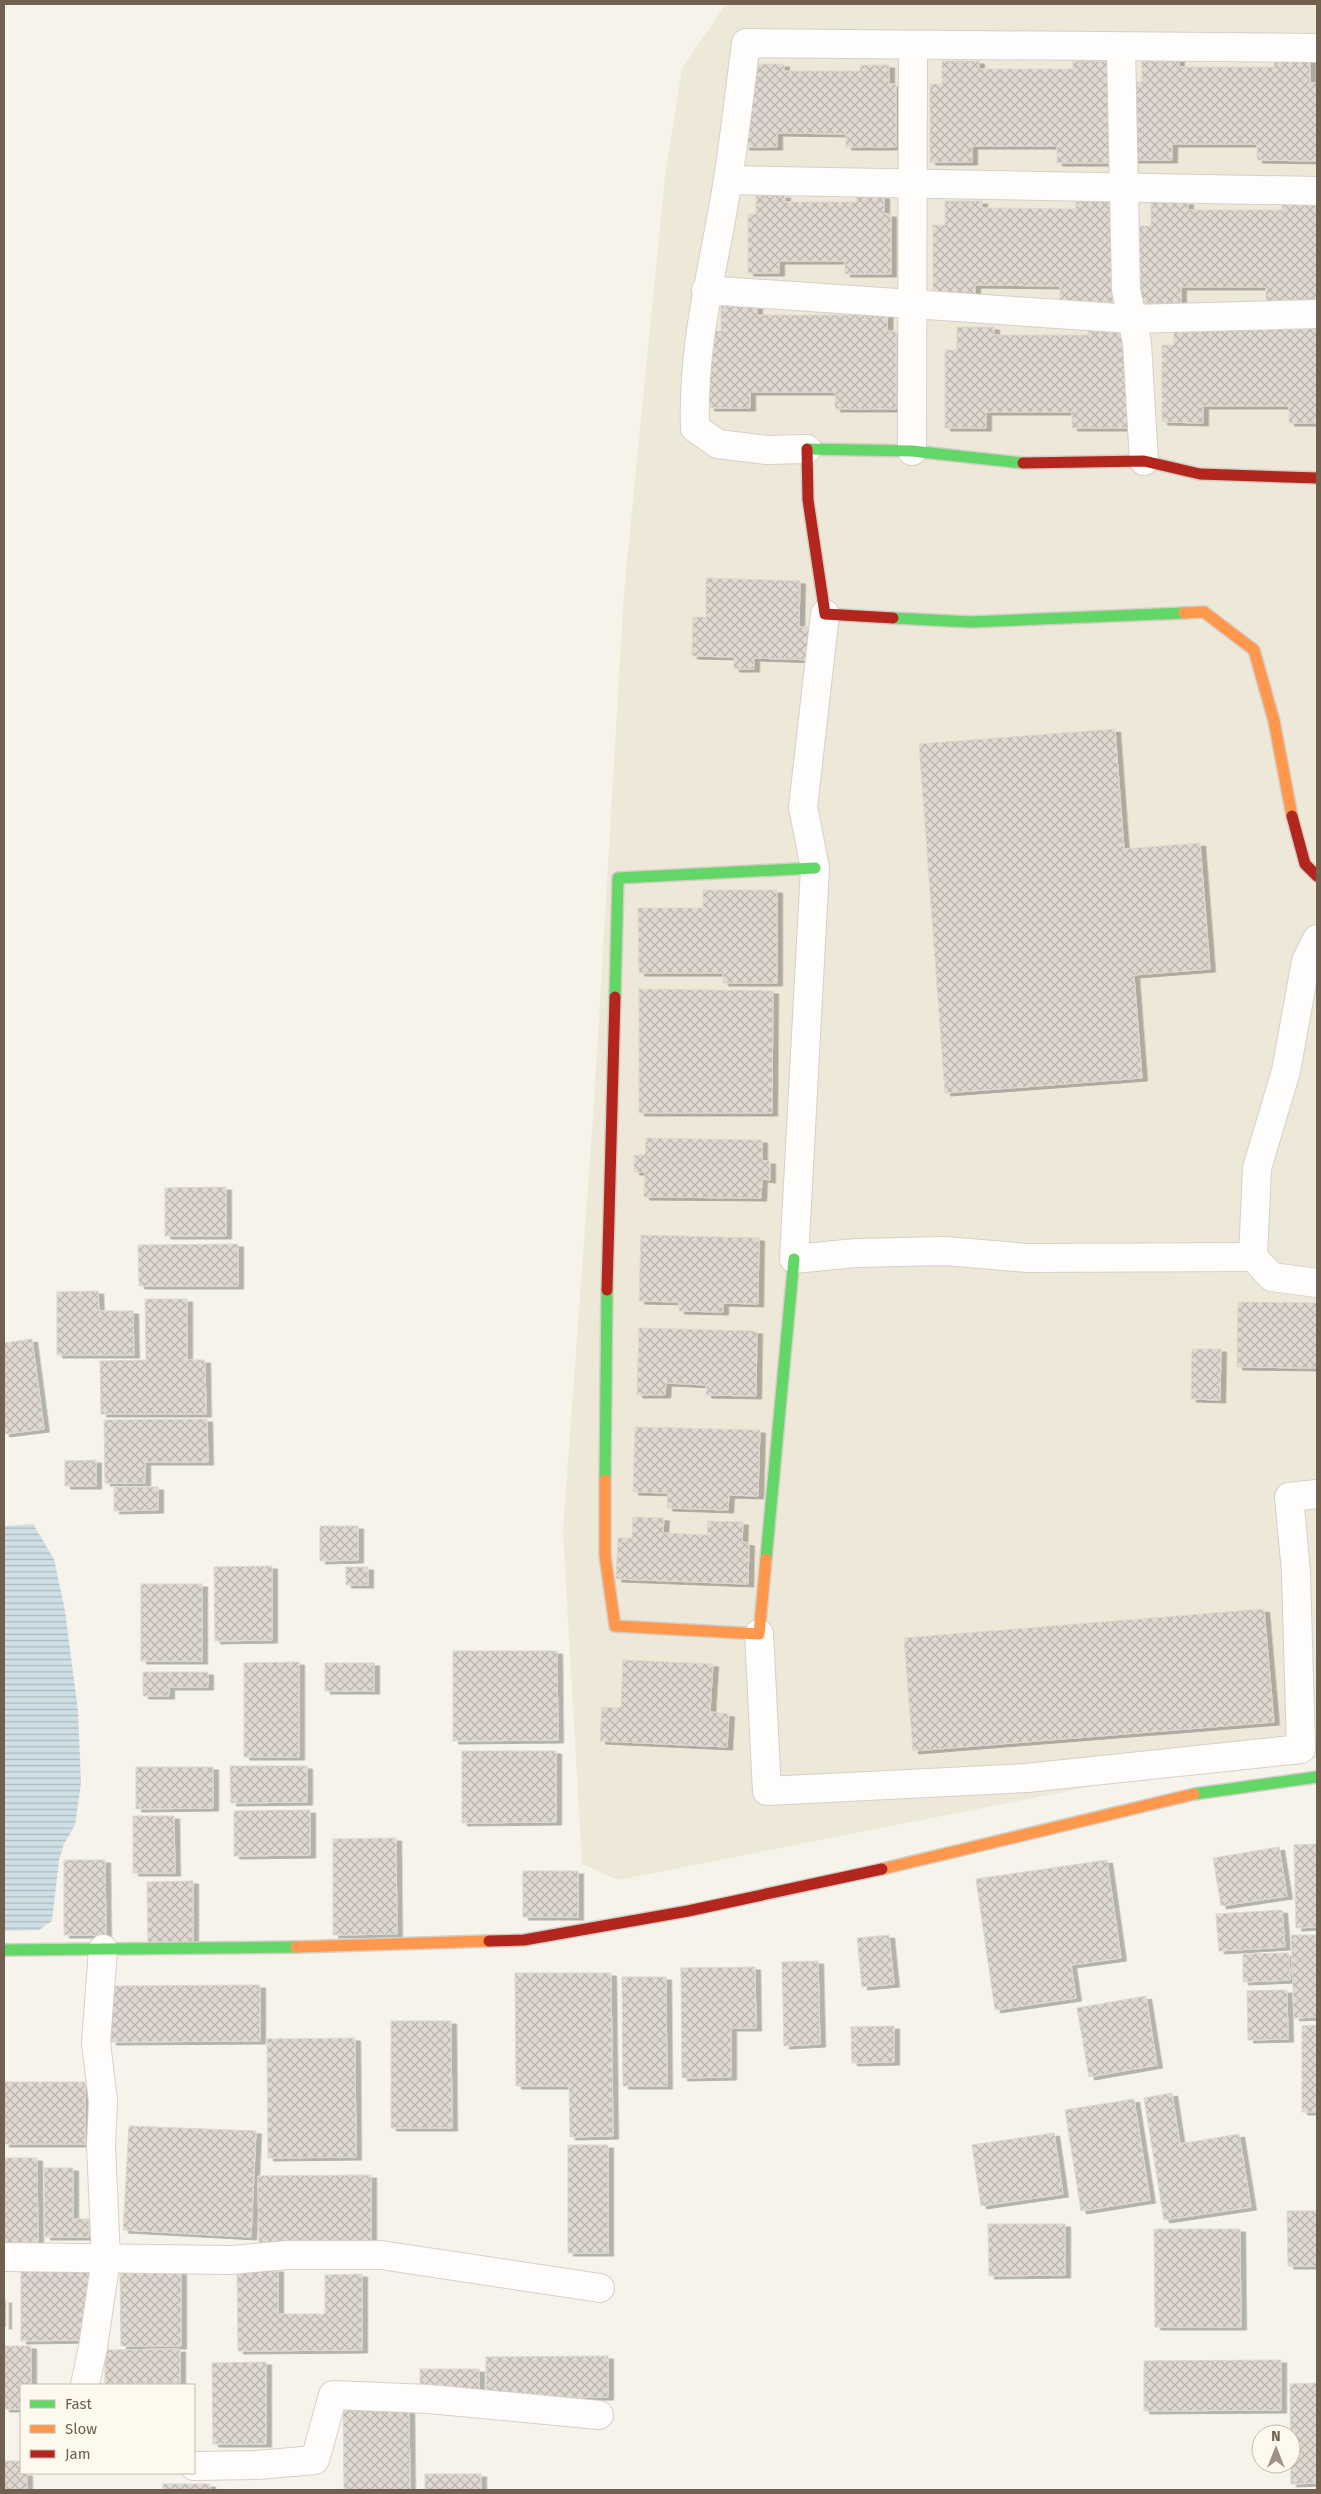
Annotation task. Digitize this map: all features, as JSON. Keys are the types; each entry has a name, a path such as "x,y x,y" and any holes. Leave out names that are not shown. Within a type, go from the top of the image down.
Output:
{"street":[{"path":"1317,48 746,43 728,180 702,316 694,395 695,428 718,444 767,450 912,451 1023,464 1144,461 1200,474 1317,478"},
{"path":"912,451 913,45"},
{"path":"1121,47 1126,290 1138,343 1144,461"},
{"path":"728,180 913,185 1317,191"},
{"path":"706,290 1132,319 1317,314"},
{"path":"807,449 808,500 825,614 803,807 815,868 794,1259 759,1634 768,1791 1027,1778 1301,1749 1296,1572 1288,1497 1317,1494"},
{"path":"825,614 971,622 1204,612 1254,650 1274,721 1295,832 1305,864 1317,876"},
{"path":"759,1634 615,1626 605,1556 605,1381 618,878 815,868"},
{"path":"1253,1257 1258,1168 1286,1071 1306,961 1317,939"},
{"path":"794,1259 856,1253 945,1251 1028,1258 1253,1257 1272,1277 1317,1283"},
{"path":"4,1950 304,1947 524,1940 716,1905 876,1870 1211,1790 1317,1777"},
{"path":"85,2384 93,2347 106,2259 101,2145 103,2101 96,2043 103,1949"},
{"path":"4,2257 231,2260 287,2255 381,2255 600,2288"},
{"path":"195,2466 257,2465 315,2460 333,2395 429,2399 599,2415"}],"shaded area":[{"path":"726,4 1317,4 1317,1758 1119,1781 618,1880 582,1864 563,1531 594,1104 624,593 665,176 682,68"},
{"path":"33,1524 54,1559 65,1611 78,1711 81,1783 75,1825 64,1844 59,1860 52,1921 39,1930 4,1931 4,1526"}],"building":[{"path":"1142,59 1179,59 1179,67 1274,67 1274,59 1310,59 1310,83 1317,83 1317,161 1257,160 1257,144 1172,144 1172,160 1131,160 1131,82 1142,82"},
{"path":"942,61 979,61 979,69 1073,69 1073,61 1109,61 1118,163 1057,163 1057,146 972,146 972,162 930,162 930,84 942,84"},
{"path":"754,64 784,64 784,71 860,71 860,65 889,65 889,84 896,84 896,147 846,147 846,134 777,133 777,147 744,147"},
{"path":"756,195 785,195 785,202 857,202 857,196 884,196 884,214 891,214 891,274 845,274 845,261 779,261 779,273 748,273 748,214 756,214"},
{"path":"945,201 982,201 982,208 1076,209 1076,201 1113,201 1120,302 1060,302 1060,286 975,285 975,302 933,302 933,225 945,225"},
{"path":"1151,202 1188,202 1188,210 1282,210 1282,202 1317,202 1317,304 1266,304 1266,287 1181,287 1181,304 1139,303 1139,226 1151,226"},
{"path":"721,306 757,306 757,315 852,315 852,307 888,307 887,331 896,331 896,409 835,409 835,392 750,392 750,408 709,408 709,331 721,331"},
{"path":"1174,321 1210,329 1305,329 1305,321 1317,321 1317,423 1289,423 1289,406 1203,406 1203,423 1162,422 1162,345 1174,345"},
{"path":"957,327 994,327 994,335 1088,335 1088,327 1124,327 1132,428 1072,428 1072,412 986,412 986,428 945,428 945,350 957,350"},
{"path":"706,578 800,581 799,627 815,627 814,660 754,658 754,669 734,669 734,657 692,656 693,617 706,617"},
{"path":"1115,729 1124,849 1200,843 1210,969 1134,975 1142,1078 945,1093 919,744"},
{"path":"703,890 777,890 777,983 723,983 723,973 639,973 638,908 703,908"},
{"path":"639,989 773,991 772,1113 639,1113"},
{"path":"646,1138 762,1140 762,1161 770,1161 770,1180 762,1179 761,1198 644,1197 645,1172 634,1172 634,1155 645,1155"},
{"path":"226,1187 226,1236 165,1236 165,1188"},
{"path":"641,1235 759,1238 758,1304 723,1303 723,1312 679,1311 679,1302 639,1301"},
{"path":"238,1244 238,1286 139,1286 138,1245"},
{"path":"98,1291 99,1311 133,1311 134,1355 57,1355 57,1292"},
{"path":"145,1299 187,1299 187,1360 205,1360 206,1414 101,1414 100,1361 146,1360"},
{"path":"1238,1302 1317,1303 1317,1368 1237,1367"},
{"path":"639,1328 757,1331 756,1396 706,1395 706,1385 666,1383 665,1395 637,1395"},
{"path":"32,1339 44,1429 4,1434 4,1343"},
{"path":"1192,1349 1221,1349 1220,1400 1191,1399"},
{"path":"207,1419 208,1462 145,1462 145,1483 105,1483 104,1420"},
{"path":"635,1427 760,1430 758,1496 729,1495 728,1510 667,1508 668,1493 633,1492"},
{"path":"96,1460 96,1486 65,1486 65,1461"},
{"path":"114,1487 158,1487 158,1510 114,1511"},
{"path":"633,1517 664,1518 663,1533 707,1535 708,1521 743,1522 742,1542 749,1543 748,1584 616,1579 618,1538 632,1538"},
{"path":"320,1526 358,1526 358,1560 320,1561"},
{"path":"272,1566 272,1640 215,1641 214,1567"},
{"path":"346,1567 368,1567 368,1585 346,1585"},
{"path":"141,1584 202,1584 202,1661 141,1661"},
{"path":"1264,1609 1274,1722 913,1751 904,1638"},
{"path":"453,1651 557,1651 558,1740 453,1741"},
{"path":"623,1660 713,1664 710,1712 729,1714 727,1747 600,1741 602,1707 621,1708"},
{"path":"299,1662 299,1757 244,1757 244,1663"},
{"path":"325,1663 374,1663 374,1691 325,1691"},
{"path":"143,1672 208,1672 208,1687 169,1687 169,1696 143,1696"},
{"path":"462,1751 556,1751 556,1822 462,1823"},
{"path":"230,1766 307,1766 307,1802 231,1803"},
{"path":"136,1767 213,1767 213,1808 136,1809"},
{"path":"310,1810 310,1855 234,1856 234,1811"},
{"path":"133,1816 174,1816 175,1873 133,1873"},
{"path":"396,1838 397,1934 333,1935 333,1839"},
{"path":"1317,1844 1317,1927 1296,1928 1294,1845"},
{"path":"1279,1847 1287,1896 1221,1906 1213,1858"},
{"path":"64,1860 105,1860 106,1935 64,1935"},
{"path":"1107,1860 1121,1958 1071,1965 1076,1998 995,2010 976,1879"},
{"path":"523,1871 578,1871 578,1917 523,1917"},
{"path":"193,1881 193,1944 148,1944 147,1882"},
{"path":"1282,1910 1285,1947 1219,1951 1216,1914"},
{"path":"889,1935 894,1984 862,1987 857,1938"},
{"path":"1291,1935 1317,1935 1317,2017 1294,2018"},
{"path":"1289,1953 1290,1980 1243,1982 1243,1954"},
{"path":"818,1961 820,2044 784,2046 782,1962"},
{"path":"755,1967 756,2028 731,2028 731,2077 682,2078 681,1968"},
{"path":"515,1973 611,1973 613,2136 570,2137 569,2086 516,2086"},
{"path":"622,1977 666,1977 667,2086 623,2086"},
{"path":"260,1985 260,2041 111,2042 111,1986"},
{"path":"1287,1990 1288,2039 1248,2040 1247,1991"},
{"path":"1146,1996 1157,2065 1089,2077 1077,2008"},
{"path":"391,2021 451,2021 452,2128 391,2128"},
{"path":"1317,2025 1317,2112 1302,2112 1302,2026"},
{"path":"894,2026 894,2062 852,2063 851,2027"},
{"path":"355,2038 356,2157 268,2158 267,2039"},
{"path":"4,2082 85,2082 85,2144 4,2144"},
{"path":"1172,2093 1180,2144 1239,2134 1251,2207 1164,2220 1144,2098"},
{"path":"1134,2099 1150,2200 1081,2211 1065,2110"},
{"path":"129,2126 256,2131 251,2237 123,2230"},
{"path":"1054,2133 1063,2194 981,2206 972,2145"},
{"path":"568,2145 608,2145 608,2253 568,2253"},
{"path":"4,2158 37,2158 38,2242 4,2243"},
{"path":"44,2168 73,2168 73,2219 89,2219 89,2237 45,2237"},
{"path":"371,2175 371,2242 259,2243 258,2176"},
{"path":"1287,2211 1317,2211 1317,2266 1288,2266"},
{"path":"988,2224 1065,2224 1065,2275 989,2276"},
{"path":"1154,2229 1240,2229 1241,2327 1155,2327"},
{"path":"21,2264 88,2264 88,2340 21,2341"},
{"path":"237,2269 278,2269 278,2314 325,2314 325,2275 362,2274 362,2350 238,2351"},
{"path":"120,2271 181,2271 181,2346 121,2346"},
{"path":"4,2300 6,2300 6,2326 4,2326"},
{"path":"4,2346 31,2346 31,2384 20,2384 20,2409 4,2409"},
{"path":"180,2349 180,2383 105,2384 105,2350"},
{"path":"608,2356 608,2397 486,2398 486,2357"},
{"path":"1281,2360 1281,2410 1144,2411 1144,2361"},
{"path":"266,2362 266,2444 213,2444 212,2363"},
{"path":"420,2369 479,2369 479,2398 420,2398"},
{"path":"1317,2383 1317,2483 1291,2484 1291,2474 1301,2474 1301,2424 1290,2424 1290,2384"},
{"path":"409,2405 410,2490 344,2490 343,2406"},
{"path":"4,2461 20,2461 20,2474 27,2474 27,2490 4,2490"},
{"path":"425,2474 481,2474 481,2490 425,2490"},
{"path":"163,2484 210,2484 210,2490 163,2490"}],"traffic: fast":[{"path":"807,449 912,451 1023,463"},
{"path":"893,618 971,622 1184,613"},
{"path":"615,997 618,878 815,868"},
{"path":"766,1559 794,1259"},
{"path":"605,1480 607,1290"},
{"path":"1194,1794 1317,1777"},
{"path":"4,1950 296,1947"}],"traffic: slow":[{"path":"1184,613 1204,612 1254,650 1274,721 1292,816"},
{"path":"605,1480 605,1556 615,1626 759,1634 766,1559"},
{"path":"882,1869 1194,1794"},
{"path":"296,1947 489,1941"}],"traffic: jam":[{"path":"807,449 808,500 825,614 893,618"},
{"path":"1023,463 1144,461 1200,474 1317,478"},
{"path":"1292,816 1305,864 1317,876"},
{"path":"607,1290 615,997"},
{"path":"489,1941 524,1940 688,1911 882,1869"}]}
